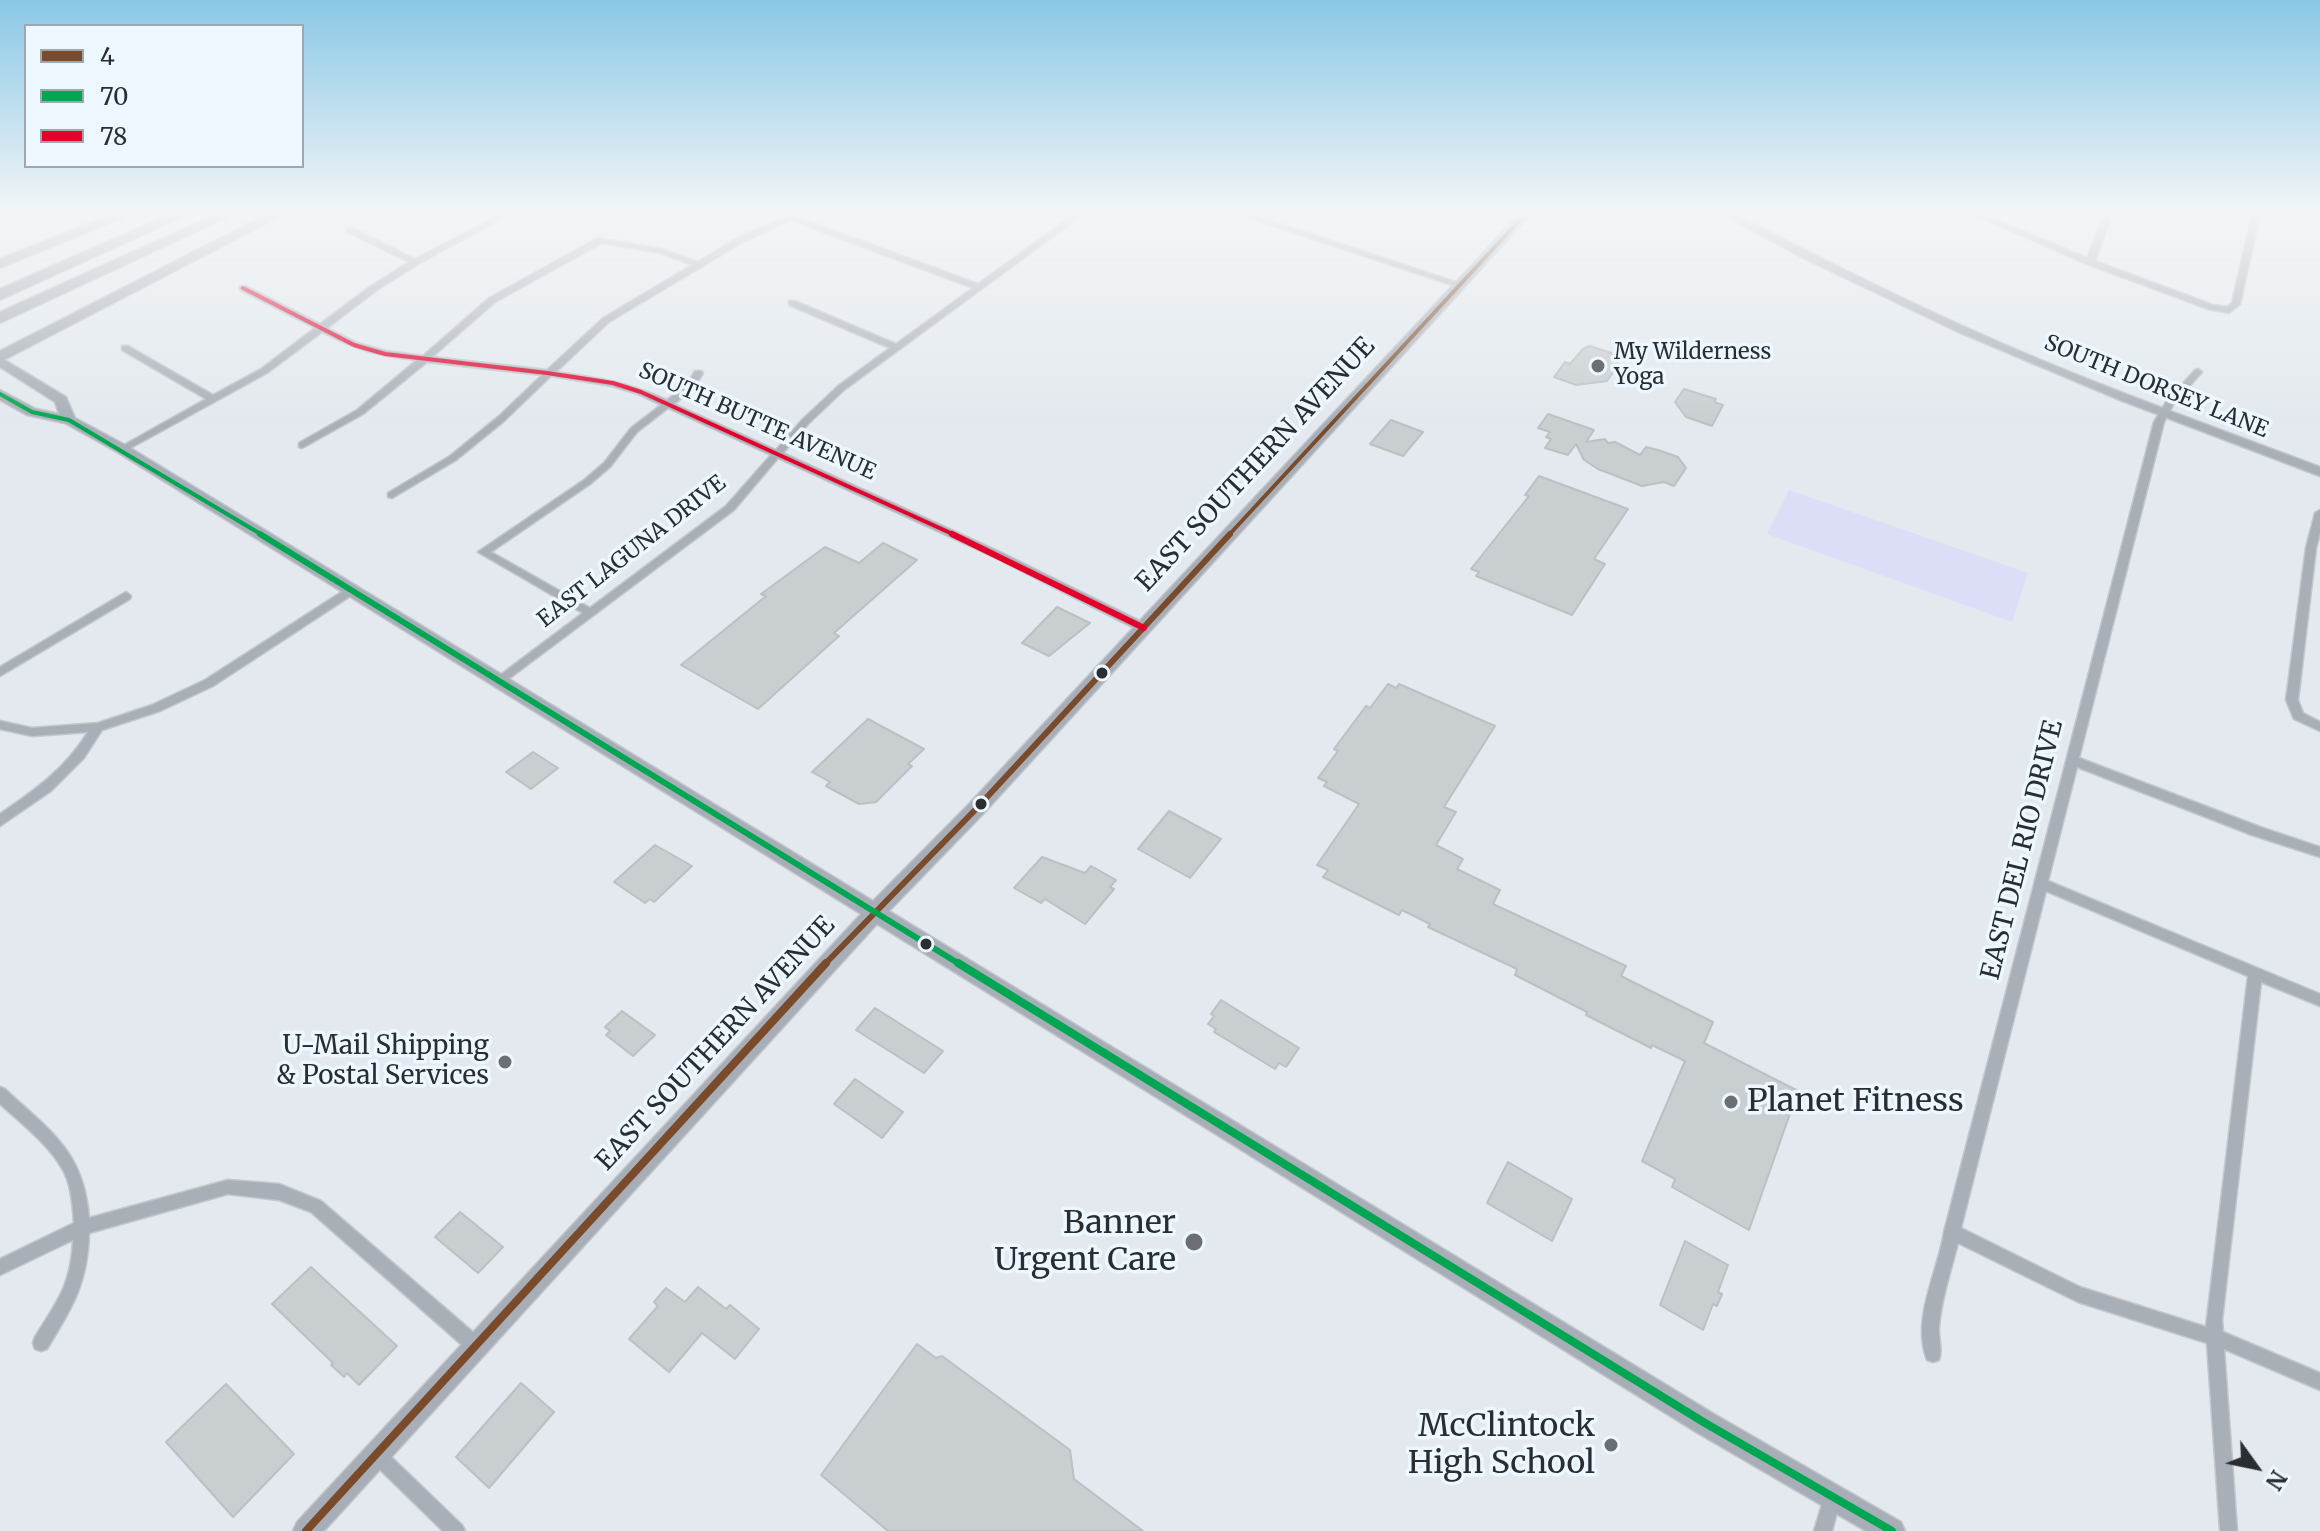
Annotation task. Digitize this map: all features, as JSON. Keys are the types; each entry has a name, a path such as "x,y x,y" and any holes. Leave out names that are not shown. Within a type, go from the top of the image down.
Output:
{"highway":[{"path":"0,294 28,281"},
{"path":"0,318 80,281"},
{"path":"0,359 148,281"}],"main road":[{"name":"EAST SOUTHERN AVENUE","path":"306,1531 875,913 1464,281"},
{"path":"0,359 61,400 69,420"},
{"path":"0,394 32,412 69,420 122,449 1705,1423 1892,1531"}],"street":[{"path":"122,449 264,371 387,281"},
{"path":"302,445 360,412 492,300 526,281"},
{"path":"392,495 453,458 501,419 606,320 672,281"},
{"path":"963,281 978,287"},
{"name":"EAST LAGUNA DRIVE","path":"499,682 730,508 805,422 841,388 986,281"},
{"path":"1450,281 1461,285"},
{"name":"SOUTH DORSEY LANE","path":"1860,281 1951,325 2320,472"},
{"path":"2142,281 2211,307 2229,310 2236,304 2241,281"},
{"name":"SOUTH BUTTE AVENUE","path":"243,288 354,345 424,359 613,383 668,402 998,555 1144,628"},
{"path":"792,303 896,347"},
{"path":"125,348 214,400"},
{"name":"EAST DEL RIO DRIVE","path":"1933,1354 1931,1320 1952,1232 2163,412 2198,372"},
{"path":"591,613 483,552 587,482 607,465 634,430 691,386 698,373"},
{"path":"2320,513 2311,548 2292,700 2298,716 2320,727"},
{"path":"0,725 32,732 98,727 131,718 199,688 351,590"},
{"path":"0,672 126,596"},
{"path":"0,821 56,781 80,755 98,727"},
{"path":"2073,761 2256,831 2320,852"},
{"path":"2042,884 2320,1000"},
{"path":"2229,1529 2213,1337 2255,974"},
{"path":"0,1094 70,1166 79,1197 81,1228 76,1277 65,1303 41,1343"},
{"path":"0,1267 81,1228 228,1187 279,1192 316,1206 476,1346"},
{"path":"1952,1232 2078,1294 2258,1353 2320,1382"},
{"path":"377,1455 456,1531"},
{"path":"1823,1531 1832,1497"}],"shaded area":[{"path":"1789,490 2028,573 2012,622 1767,534"}],"building":[{"name":"My Wilderness Yoga","path":"1590,346 1611,353 1619,364 1607,381 1576,385 1554,377 1565,362 1570,364 1583,349"},
{"path":"1684,389 1716,399 1714,402 1723,405 1712,426 1686,417 1675,402"},
{"path":"1548,414 1594,430 1586,442 1605,439 1640,455 1646,447 1658,450 1678,457 1686,468 1674,486 1664,482 1642,486 1598,469 1584,460 1576,444 1568,455 1545,448 1551,439 1546,437 1550,432 1538,428"},
{"path":"1391,420 1423,432 1403,456 1370,444"},
{"path":"1539,476 1628,509 1594,559 1605,564 1572,615 1476,576 1479,572 1471,569 1529,496 1525,495"},
{"path":"883,543 917,560 834,633 839,636 758,709 681,665 766,596 761,594 825,547 859,563"},
{"path":"1057,607 1090,623 1049,656 1022,643"},
{"path":"1388,684 1396,688 1399,684 1495,726 1444,807 1456,812 1436,845 1463,859 1457,869 1500,890 1493,904 1626,966 1621,976 1713,1022 1704,1043 1798,1091 1749,1230 1672,1187 1675,1179 1642,1161 1685,1061 1652,1045 1651,1048 1586,1015 1587,1012 1515,975 1517,969 1428,927 1430,924 1402,910 1399,915 1323,877 1328,870 1317,865 1359,804 1324,786 1327,782 1318,778 1338,751 1334,749 1366,706 1370,708"},
{"path":"868,719 924,749 908,764 912,766 876,802 859,804 826,786 830,782 812,772"},
{"path":"533,752 558,768 531,789 506,772"},
{"path":"1169,811 1221,839 1190,878 1138,849"},
{"path":"655,845 692,866 654,902 650,899 645,903 614,882"},
{"path":"1042,857 1085,873 1091,866 1116,880 1110,887 1114,889 1085,924 1045,899 1041,903 1014,888"},
{"path":"1221,1000 1299,1048 1286,1067 1279,1063 1275,1069 1214,1032 1216,1029 1208,1024"},
{"path":"875,1008 943,1051 924,1073 856,1030"},
{"path":"622,1011 655,1035 633,1056 606,1035 610,1031 605,1027"},
{"path":"855,1079 903,1112 882,1138 834,1104"},
{"path":"1508,1162 1572,1199 1552,1241 1487,1203"},
{"path":"460,1212 503,1247 478,1273 435,1237"},
{"path":"1685,1241 1728,1265 1718,1292 1722,1294 1717,1306 1713,1304 1703,1330 1660,1305"},
{"path":"311,1267 397,1346 359,1385 347,1373 344,1377 331,1365 333,1363 272,1304"},
{"path":"698,1287 726,1309 730,1305 759,1329 735,1359 702,1333 669,1372 629,1339 658,1306 654,1302 666,1288 685,1302"},
{"path":"917,1344 936,1358 942,1356 1070,1450 1074,1479 1143,1531 888,1531 821,1475"},
{"path":"521,1383 554,1412 489,1488 456,1457"},
{"path":"226,1384 294,1454 233,1517 166,1442"}],"transit line":[{"name":"4","path":"306,1531 843,945 976,809 1463,281"},
{"name":"78","path":"243,288 354,345 385,354 547,373 613,383 641,392 998,555 1144,628"},
{"name":"70","path":"0,394 32,412 69,420 122,449 1705,1423 1892,1531"}],"place":[{"name":"My Wilderness Yoga","path":"1598,366"},
{"name":"U-Mail Shipping & Postal Services","path":"505,1062"},
{"name":"Planet Fitness","path":"1731,1102"},
{"name":"Banner Urgent Care","path":"1194,1242"},
{"name":"McClintock High School","path":"1611,1445"}]}
